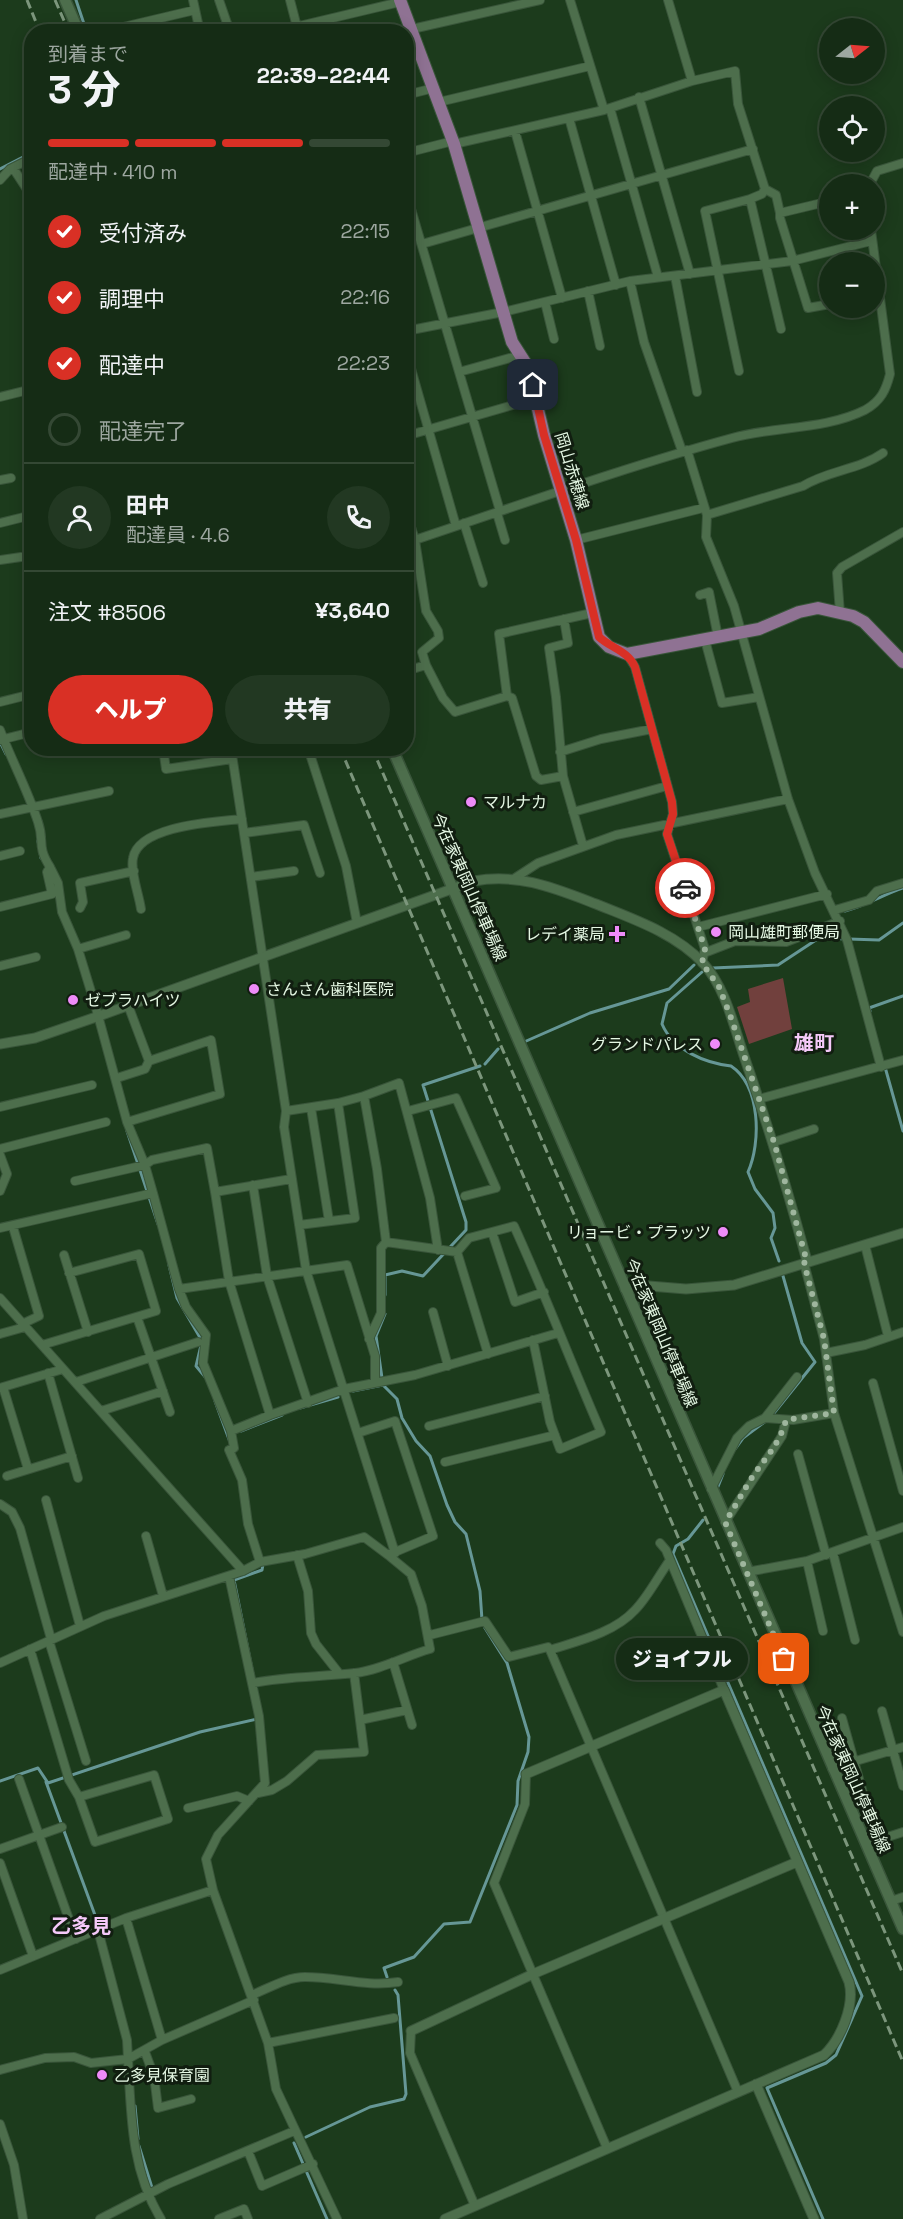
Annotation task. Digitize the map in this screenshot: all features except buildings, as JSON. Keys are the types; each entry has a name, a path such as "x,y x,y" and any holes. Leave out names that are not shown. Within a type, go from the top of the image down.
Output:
{"main road":[{"path":"65,0 76,24"},
{"name":"岡山赤穂線","path":"400,1 410,24"},
{"name":"岡山赤穂線","path":"414,52 434,88 454,142 512,342 521,354 537,398 544,435 576,540 599,637 609,646 627,654"},
{"path":"627,654 741,633 775,624 799,612 818,609 840,613 864,622 903,662"},
{"name":"今在家東岡山停車場線","path":"395,756 832,1768 871,1842 903,1929"}],"street":[{"path":"193,0 198,24"},
{"path":"219,0 227,24"},
{"path":"290,0 296,24"},
{"path":"414,29 540,0"},
{"path":"570,0 631,184 658,277"},
{"path":"668,0 692,81"},
{"path":"309,24 400,1"},
{"path":"136,24 195,10"},
{"path":"439,102 590,66"},
{"path":"414,151 515,131 607,109 692,81 735,71 738,104 765,189 776,195 792,261 808,308 819,306"},
{"path":"414,93 434,88"},
{"path":"639,97 690,274"},
{"path":"569,118 616,285"},
{"path":"515,131 562,298"},
{"path":"422,244 753,149"},
{"path":"0,180 13,168 24,162"},
{"path":"875,174 877,171 903,163"},
{"path":"13,168 24,185"},
{"path":"739,371 705,211 750,200 762,194 765,189"},
{"path":"750,200 781,330"},
{"path":"780,213 819,204"},
{"path":"414,218 499,512 505,540"},
{"path":"414,330 503,312 630,281 792,261 871,242 872,252"},
{"path":"675,276 697,392"},
{"path":"630,281 644,342 699,486 705,511 706,537 735,606 788,799 815,873 835,910 847,939 883,1066"},
{"path":"588,291 600,346"},
{"path":"545,302 554,339"},
{"path":"415,540 685,450 752,432 830,421 865,410 886,390 890,374 881,318"},
{"path":"459,372 521,354"},
{"path":"414,378 460,525 483,583"},
{"path":"0,397 24,391"},
{"path":"414,434 537,398"},
{"path":"576,540 803,486 818,477 869,463 883,453"},
{"path":"0,480 11,478"},
{"path":"0,523 24,518"},
{"path":"840,613 837,573 842,567 903,532"},
{"path":"414,537 426,611 438,631 439,638 422,652 443,698 455,712 507,696 512,698 536,776 541,780 562,776"},
{"path":"0,560 21,557"},
{"path":"700,595 709,592 718,637"},
{"path":"507,696 499,634 592,613"},
{"path":"564,619 568,643 549,648 556,697 562,776 583,846"},
{"path":"705,640 722,703 759,697"},
{"path":"627,654 635,667 668,786 673,814 667,834 698,927 703,958 725,1002 774,1142 806,1262 826,1353 834,1413 903,1632"},
{"path":"414,669 426,665"},
{"path":"0,702 24,696"},
{"path":"560,752 601,739 652,729"},
{"path":"24,733 1,737 40,826 40,849 58,883 62,912 78,948 117,1078 127,1122 179,1289 186,1307 206,1335 203,1363 231,1433 232,1449 229,1450 242,1480 248,1524 262,1562"},
{"path":"164,756 166,768 219,756"},
{"path":"232,756 264,957 286,1111 284,1127 306,1270 358,1433 392,1554"},
{"path":"311,756 346,866 357,923"},
{"path":"573,812 668,786"},
{"path":"0,814 109,790"},
{"path":"515,879 538,864 583,846 671,823 788,799"},
{"path":"141,909 132,859 137,849 163,832 242,819"},
{"path":"244,833 304,825 320,873"},
{"path":"0,856 20,851"},
{"path":"0,907 52,894 49,868"},
{"path":"80,908 83,902 80,883 134,871"},
{"path":"251,877 294,871"},
{"path":"0,1044 35,1038 453,889 491,878 543,883 631,918 674,939 703,958"},
{"path":"835,910 869,900 877,891 903,883"},
{"path":"698,927 827,894"},
{"path":"703,958 735,941 786,942 840,921"},
{"path":"78,948 126,935"},
{"path":"0,966 36,957"},
{"path":"117,1078 146,1069 149,1061 128,1005"},
{"path":"127,1122 220,1094 211,1040 149,1061"},
{"path":"759,1099 903,1060"},
{"path":"286,1111 338,1103 399,1083 443,1251"},
{"path":"0,1107 92,1085"},
{"path":"364,1096 377,1169 386,1242 381,1248 383,1259 380,1274 381,1313 369,1339"},
{"path":"408,1111 456,1098 496,1188 465,1196"},
{"path":"299,1225 355,1218 338,1103"},
{"path":"311,1108 329,1221"},
{"path":"0,1149 106,1122"},
{"path":"774,1142 814,1129"},
{"path":"75,1181 207,1148 230,1281 270,1415"},
{"path":"0,1155 7,1174 0,1191"},
{"path":"215,1192 291,1179"},
{"path":"253,1185 267,1276 308,1403"},
{"path":"0,1228 13,1227 150,1194"},
{"path":"457,1252 469,1238 514,1226 544,1292 558,1333 601,1432 561,1449 549,1422 533,1341"},
{"path":"0,1334 24,1325 39,1316 13,1227"},
{"path":"492,1232 515,1302 544,1292"},
{"path":"626,1288 723,1287 903,1233"},
{"path":"386,1242 457,1252"},
{"path":"865,1245 888,1336"},
{"path":"457,1252 488,1354"},
{"path":"42,1346 156,1311 139,1254 69,1273"},
{"path":"64,1255 88,1332"},
{"path":"179,1289 347,1265 375,1356 380,1381"},
{"path":"0,1298 243,1571"},
{"path":"433,1312 448,1366"},
{"path":"137,1317 170,1412"},
{"path":"826,1353 865,1345 903,1332"},
{"path":"231,1433 270,1415 344,1389 448,1366 558,1333"},
{"path":"76,1382 198,1342"},
{"path":"28,1469 2,1387 63,1369"},
{"path":"48,1373 78,1478"},
{"path":"767,1419 797,1377"},
{"path":"873,1383 903,1491"},
{"path":"101,1411 163,1391"},
{"path":"429,1425 545,1396"},
{"path":"711,1489 737,1438 749,1426 767,1419 786,1420 834,1413"},
{"path":"725,1522 755,1473 782,1436 786,1420"},
{"path":"358,1433 395,1421 433,1536 392,1554"},
{"path":"445,1462 555,1435"},
{"path":"798,1454 855,1640"},
{"path":"7,1476 72,1456"},
{"path":"45,1500 80,1626"},
{"path":"0,1504 12,1512 20,1528 86,1761"},
{"path":"747,1572 807,1561 903,1527"},
{"path":"146,1536 163,1596"},
{"path":"0,1663 80,1626 163,1596 229,1576 262,1562 364,1537 392,1554 411,1574 430,1635 430,1649 354,1673 338,1672 255,1683"},
{"path":"445,2219 824,2055 834,2043 850,2004 852,1993 849,1982 670,1560 660,1543"},
{"path":"297,1555 308,1592 311,1633 316,1644 338,1672"},
{"path":"550,1650 598,1634 628,1616 637,1609 670,1560"},
{"path":"807,1561 823,1631"},
{"path":"229,1576 255,1683 265,1783 218,1834 206,1859 213,1890 268,2043 276,2089 308,2166 337,2219"},
{"path":"430,1635 481,1621 509,1658 549,1647 738,2092"},
{"path":"30,1649 68,1776 79,1797 95,1842 168,1819 154,1775 79,1797"},
{"path":"393,1662 412,1725"},
{"path":"258,1793 272,1790 287,1781 317,1755 364,1752 354,1673"},
{"path":"607,2148 494,1883 525,1804 526,1774 724,1690"},
{"path":"360,1720 407,1710"},
{"path":"882,1711 903,1786"},
{"path":"842,1718 871,1842 903,1833"},
{"path":"832,1768 903,1747"},
{"path":"19,1779 76,1939"},
{"path":"188,1808 237,1796 249,1801"},
{"path":"0,1849 62,1827"},
{"path":"475,2206 410,2053 411,2031 533,1974 797,1862"},
{"path":"0,1863 33,1956"},
{"path":"0,1970 126,1918 213,1890"},
{"path":"891,1901 903,1898"},
{"path":"126,1918 162,2040"},
{"path":"99,1930 127,2040 133,2141 160,2219"},
{"path":"0,2070 45,2058 74,2057 91,2063 128,2059 288,1979 305,1977 365,1985 398,1982"},
{"path":"268,2043 394,2018"},
{"path":"145,2052 154,2076 158,2108 190,2099"},
{"path":"756,2084 814,2219"},
{"path":"0,2124 14,2165 23,2219"},
{"path":"100,2219 294,2131"},
{"path":"248,2151 262,2186 308,2166"},
{"path":"219,2219 244,2209 248,2219"}],"shaded area":[{"path":"783,978 792,1029 749,1044 737,1007 750,1002 748,989"}],"waterway":[{"path":"76,0 84,24"},
{"path":"0,169 24,157"},
{"path":"0,742 6,754"},
{"path":"38,841 41,858"},
{"path":"845,911 903,888"},
{"path":"713,968 778,965 819,938 879,940 903,923"},
{"path":"777,939 794,935"},
{"path":"524,1042 590,1013 669,989 694,965"},
{"path":"702,972 667,1003 662,1024 667,1033 682,1048 711,1062 731,1066 741,1075 748,1087 756,1116 755,1146 748,1172 755,1189 773,1213 775,1228 771,1238 779,1261"},
{"path":"870,1011 869,1008 903,996"},
{"path":"485,1064 498,1049"},
{"path":"385,1295 385,1275 402,1271 423,1276 466,1230 466,1222 423,1085 480,1066"},
{"path":"885,1067 903,1131"},
{"path":"127,1131 158,1224"},
{"path":"169,1265 177,1298 202,1341 196,1366 206,1378"},
{"path":"735,1449 743,1438 770,1418 815,1362 802,1343 783,1276"},
{"path":"385,1314 376,1336 383,1385 397,1399 402,1418 416,1441 430,1456 447,1505 455,1522 466,1534 480,1591 482,1620"},
{"path":"353,1391 383,1385"},
{"path":"300,1408 338,1397"},
{"path":"215,1401 230,1442"},
{"path":"241,1431 282,1415"},
{"path":"717,1489 723,1474"},
{"path":"703,1520 688,1539 676,1546 673,1554 862,1996 836,2055 826,2063 767,2088 823,2219"},
{"path":"262,1719 234,1580 262,1570 263,1564"},
{"path":"387,1977 384,1968 414,1957 444,1924 470,1922 517,1805 518,1781 528,1752 529,1737 507,1663 485,1628"},
{"path":"0,1781 38,1768 48,1783 200,1732 257,1719"},
{"path":"46,1782 99,1926"},
{"path":"306,2137 370,2107 404,2099 406,2094 398,1995 395,1990"},
{"path":"135,2106 138,2139"},
{"path":"294,2143 327,2219"},
{"path":"139,2146 153,2191"}],"railway":[{"path":"27,0 37,24"},
{"path":"55,0 66,24"},
{"path":"343,756 903,2062"},
{"path":"375,756 903,1974"}],"way so far":[{"path":"685,888 705,949 702,963 719,987 774,1142 807,1262 804,1263 824,1339 829,1370 834,1413 786,1420 782,1436 755,1473 725,1522 784,1659"}],"place":[{"name":"マルナカ","path":"471,802"},
{"name":"岡山雄町郵便局","path":"716,932"},
{"name":"レデイ薬局","path":"617,934"},
{"name":"さんさん歯科医院","path":"254,989"},
{"name":"ゼブラハイツ","path":"73,1000"},
{"name":"グランドパレス","path":"715,1044"},
{"name":"リョービ・プラッツ","path":"723,1232"},
{"name":"ジョイフル","path":"784,1659"},
{"name":"乙多見保育園","path":"102,2075"}],"district":[{"name":"雄町","path":"814,1043"},
{"name":"乙多見","path":"81,1926"}],"route":[{"path":"533,385 544,435 576,540 599,637 609,646 627,654 635,667 672,802 673,814 667,834 685,888"}]}
